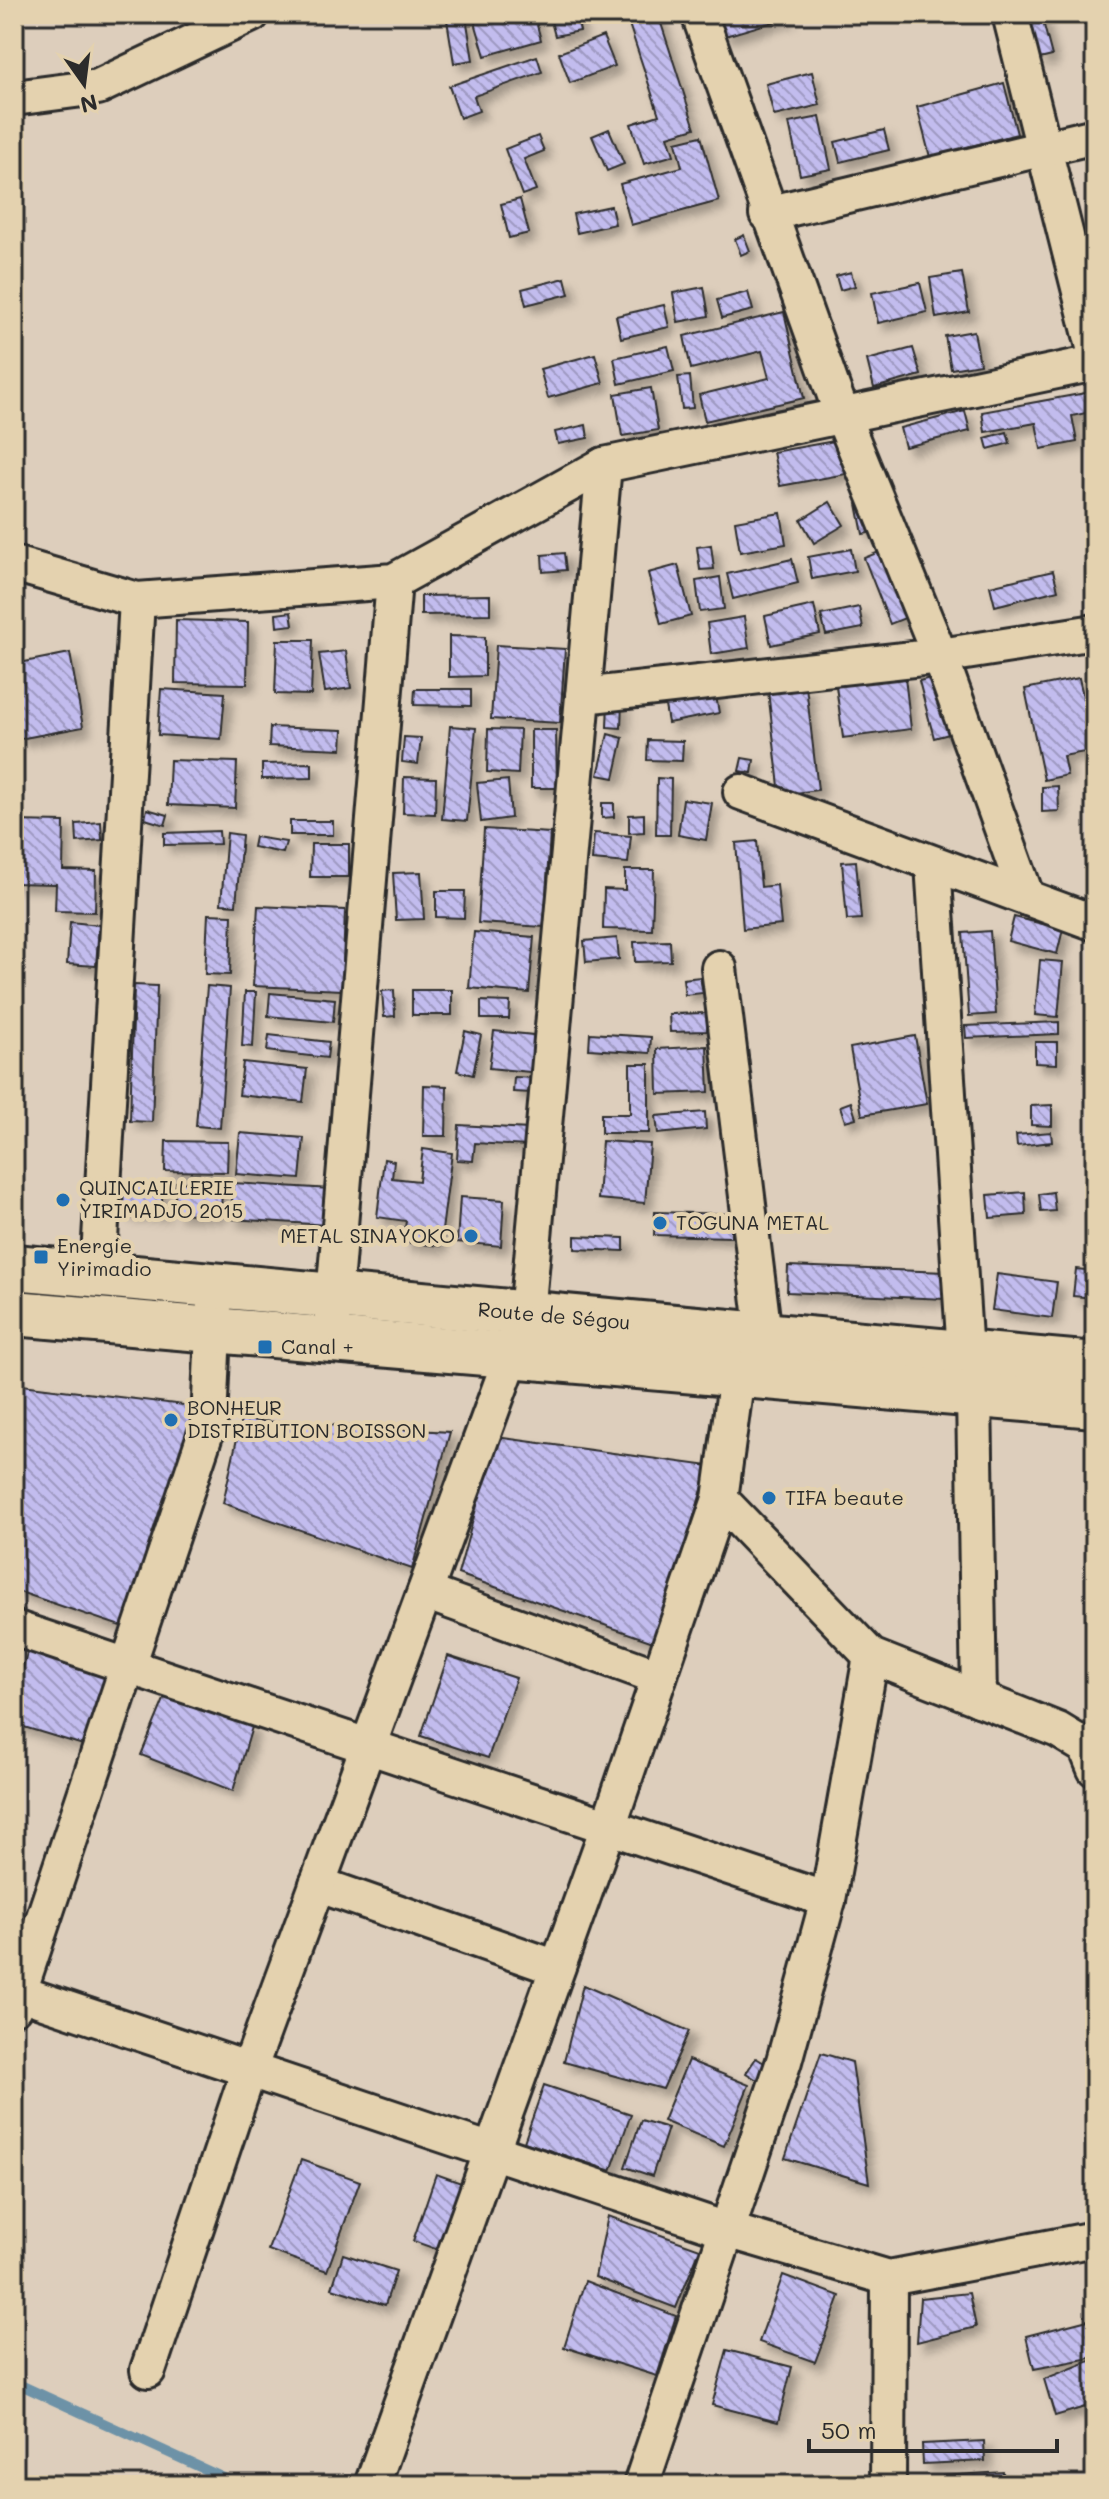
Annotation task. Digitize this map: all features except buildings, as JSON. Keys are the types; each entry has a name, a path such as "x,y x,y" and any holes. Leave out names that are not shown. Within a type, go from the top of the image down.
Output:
{"highway":[{"name":"Route de Ségou","path":"14,1267 764,1335 970,1375 1095,1405"},
{"name":"Route de Ségou","path":"14,1313 737,1375 970,1375 1095,1365"}],"street":[{"path":"14,98 98,87 252,14"},
{"path":"699,14 767,214 842,415 940,656 1027,898"},
{"path":"1010,14 1095,351"},
{"path":"767,214 1043,145 1095,136"},
{"path":"14,564 137,600 394,581 604,465 1095,363"},
{"path":"148,2370 249,2070 527,1314 604,465"},
{"path":"330,1341 394,581"},
{"path":"98,1274 137,600"},
{"path":"583,696 940,656 1095,632"},
{"path":"741,792 1095,923"},
{"path":"933,864 970,1375 979,1699"},
{"path":"719,968 764,1335"},
{"path":"215,1285 209,1423 16,1997 249,2070 727,2230 889,2278 1095,2239"},
{"path":"372,2485 608,1827 720,1499 737,1375"},
{"path":"720,1499 871,1656 1058,1730 1086,1747 1095,1769"},
{"path":"425,1592 659,1677"},
{"path":"14,1628 828,1900"},
{"path":"641,2485 784,2061 828,1900 871,1656"},
{"path":"317,1884 557,1968"},
{"path":"888,2485 889,2278"}],"waterway":[{"path":"14,2382 239,2485"}],"place":[{"name":"QUINCAILLERIE YIRIMADJO 2015","path":"63,1200"},
{"name":"TOGUNA METAL","path":"660,1223"},
{"name":"METAL SINAYOKO","path":"471,1236"},
{"name":"Energie Yirimadio","path":"41,1257"},
{"name":"Canal +","path":"265,1347"},
{"name":"BONHEUR DISTRIBUTION BOISSON","path":"171,1420"},
{"name":"TIFA beaute","path":"769,1498"}]}
